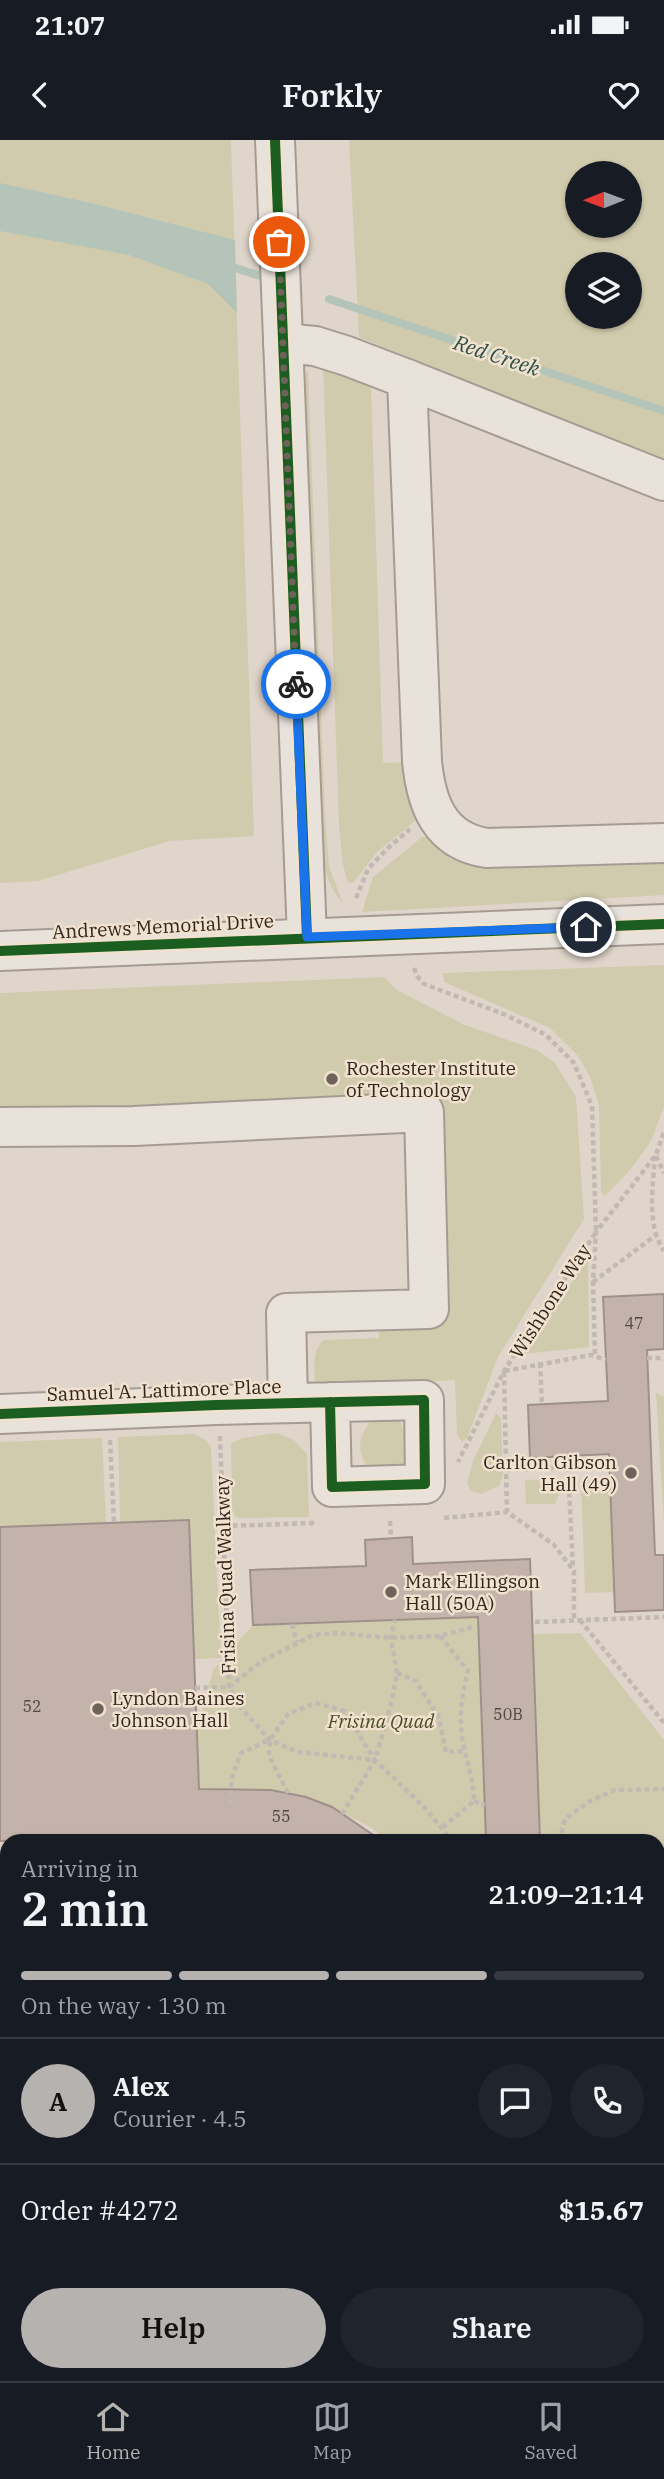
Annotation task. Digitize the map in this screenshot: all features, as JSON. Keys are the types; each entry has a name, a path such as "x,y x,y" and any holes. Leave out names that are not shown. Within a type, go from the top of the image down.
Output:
{"street":[{"path":"275,140 307,937"},
{"path":"283,343 316,346 347,356 664,481"},
{"path":"407,379 422,761 431,809 450,832 475,846 495,848 664,843"},
{"name":"Andrews Memorial Drive","path":"0,951 664,924"},
{"path":"0,1127 134,1126 424,1112 429,1309 286,1313 288,1403"},
{"name":"Samuel A. Lattimore Place","path":"0,1414 330,1402"}],"path":[{"path":"356,898 368,869 431,809"},
{"path":"656,1155 664,1173"},
{"path":"656,1155 652,1198 656,1235 664,1251"},
{"path":"593,1282 656,1235"},
{"path":"507,1511 504,1371 594,1354 606,1360"},
{"path":"647,1358 664,1360"},
{"path":"540,1363 542,1404"},
{"path":"110,1432 114,1522"},
{"path":"506,1470 610,1466"},
{"path":"568,1467 577,1620 664,1723"},
{"path":"444,1518 507,1511 553,1544 574,1571"},
{"path":"390,1521 391,1538"},
{"path":"224,1526 316,1523"},
{"path":"535,1622 664,1617"},
{"path":"342,1814 375,1760 391,1704 397,1673 391,1638 395,1620"},
{"path":"292,1624 297,1642"},
{"path":"195,1688 229,1687 262,1661 313,1635 338,1633 391,1638 440,1636 473,1627"},
{"path":"440,1636 468,1671 461,1705 461,1723 473,1780 474,1801"},
{"path":"397,1673 416,1681 439,1718 446,1752 466,1751"},
{"path":"288,1793 268,1756 270,1740 288,1714 315,1703 345,1711 375,1760 447,1834"},
{"path":"229,1804 232,1777 241,1753 270,1740"},
{"path":"561,1834 565,1819 590,1801 615,1790 664,1789"},
{"path":"474,1801 485,1805"},
{"path":"442,1828 474,1801"}],"green space":[{"path":"0,140 231,140 254,836 170,841 38,881 0,883"},
{"path":"349,140 664,140 664,464 359,337"},
{"path":"323,365 351,373 371,386 383,763 408,762 417,815 416,820 377,852 353,883 348,883 343,865 339,827"},
{"path":"308,369 325,818 329,866 343,904 330,883 323,861 304,377"},
{"path":"431,836 450,859 499,866 664,859 664,895 362,912 373,877 422,837"},
{"path":"664,965 664,1107 651,1141 631,1169 605,1196 601,1192 599,1105 590,1077 578,1056 550,1028 444,982 443,973"},
{"path":"384,977 397,990 465,1025 537,1050 555,1063 576,1097 584,1219 498,1357 467,1438 462,1442 457,1435 455,1380 326,1387 315,1383 315,1354 324,1340 379,1338 379,1329 447,1304 438,1098 0,1114 0,993"},
{"path":"588,1258 589,1347 523,1354"},
{"path":"656,1393 664,1397 664,1523"},
{"path":"496,1413 501,1418 503,1475 499,1486 481,1494 471,1491 467,1483 473,1461"},
{"path":"385,1416 400,1421 406,1439 407,1455 404,1467 375,1476 361,1454 361,1440 373,1418"},
{"path":"277,1433 294,1440 307,1454 309,1517 236,1517 232,1511 231,1443 242,1438"},
{"path":"194,1434 207,1441 211,1448 221,1658 194,1659 189,1520 120,1522 118,1437"},
{"path":"102,1438 106,1523 0,1527 0,1442"},
{"path":"554,1479 559,1494 555,1504 526,1504 525,1480"},
{"path":"581,1481 610,1481 615,1592 585,1593"},
{"name":"Frisina Quad","path":"478,1617 486,1834 379,1834 355,1819 307,1806 288,1793 234,1789 199,1792 197,1731 213,1670 253,1625"},
{"path":"580,1633 664,1740 664,1834 540,1834 532,1634"}],"shaded area":[{"path":"0,183 235,240 237,313 208,284 129,255 0,231"}],"building":[{"name":"Carlton Gibson Hall (49)","path":"664,1294 664,1349 647,1350 655,1555 664,1555 664,1610 615,1612 609,1454 530,1458 528,1405 608,1401 603,1297"},
{"name":"Lyndon Baines Johnson Hall","path":"189,1520 199,1789 271,1790 306,1797 332,1807 372,1834 0,1834 0,1527"},
{"path":"412,1537 413,1564 530,1559 540,1834 486,1834 478,1617 253,1625 250,1570 366,1566 365,1540"}],"waterway":[{"name":"Red Creek","path":"227,265 260,276"},
{"name":"Red Creek","path":"329,299 664,411"}],"cycle path":[{"path":"275,140 307,937"},
{"path":"0,951 664,924"},
{"path":"0,1414 216,1405 424,1400 425,1484 332,1487 330,1402"}],"way so far":[{"path":"279,242 296,684"}],"place":[{"name":"Rochester Institute of Technology","path":"332,1079"},
{"name":"Carlton Gibson Hall (49)","path":"631,1473"},
{"name":"Mark Ellingson Hall (50A)","path":"391,1592"},
{"name":"Lyndon Baines Johnson Hall","path":"98,1709"}],"route":[{"path":"296,684 307,937 586,927"}]}
